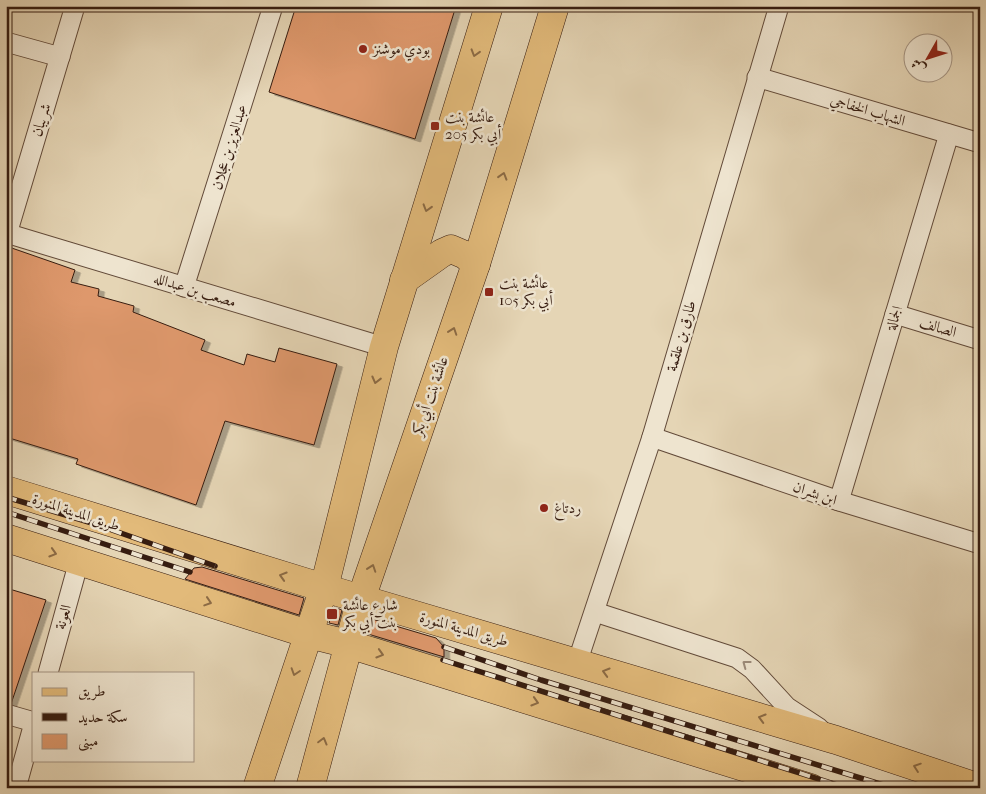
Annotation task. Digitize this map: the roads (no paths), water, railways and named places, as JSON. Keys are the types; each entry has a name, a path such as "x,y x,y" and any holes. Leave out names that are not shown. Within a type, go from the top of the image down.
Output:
{"main road":[{"path":"257,788 324,588 384,347 489,6"},
{"name":"عائشة بنت أبي بكر","path":"310,788 348,644 362,599 476,264 555,6"},
{"path":"404,280 442,253 451,250 465,255 476,264"},
{"name":"طريق المدينة المنورة","path":"6,490 324,588 836,740 980,788"},
{"path":"6,538 308,634 348,644 811,788"}],"street":[{"name":"شريبان","path":"7,234 75,6"},
{"name":"عبدالعزيز بن عجلان","path":"184,287 273,6"},
{"name":"طارق بن علقمة","path":"577,663 652,437 779,6"},
{"path":"6,42 60,57"},
{"name":"الشهاب الخفاجي","path":"757,77 980,143"},
{"name":"الجمالة","path":"839,501 950,134"},
{"name":"مصعب بن عبدالله","path":"7,234 384,347"},
{"name":"الصالف","path":"895,314 980,340"},
{"name":"ابن بشران","path":"652,437 839,501 980,544"},
{"name":"العونة","path":"48,672 79,561"},
{"name":"طريق المدينة المنورة","path":"595,612 737,658 752,669 787,707 836,740"},
{"path":"6,714 32,721"},
{"path":"16,788 32,729"}],"railway":[{"path":"6,497 92,523 215,566"},
{"path":"6,512 190,572"},
{"path":"444,647 541,680 893,788"},
{"path":"443,660 847,788"}],"place":[{"name":"بودي موشنز","path":"363,49"},
{"name":"عائشة بنت أبي بكر 205","path":"435,126"},
{"name":"عائشة بنت أبي بكر 105","path":"489,292"},
{"name":"ردتاغ","path":"544,508"},
{"name":"شارع عائشة بنت أبي بكر","path":"332,614"}]}
